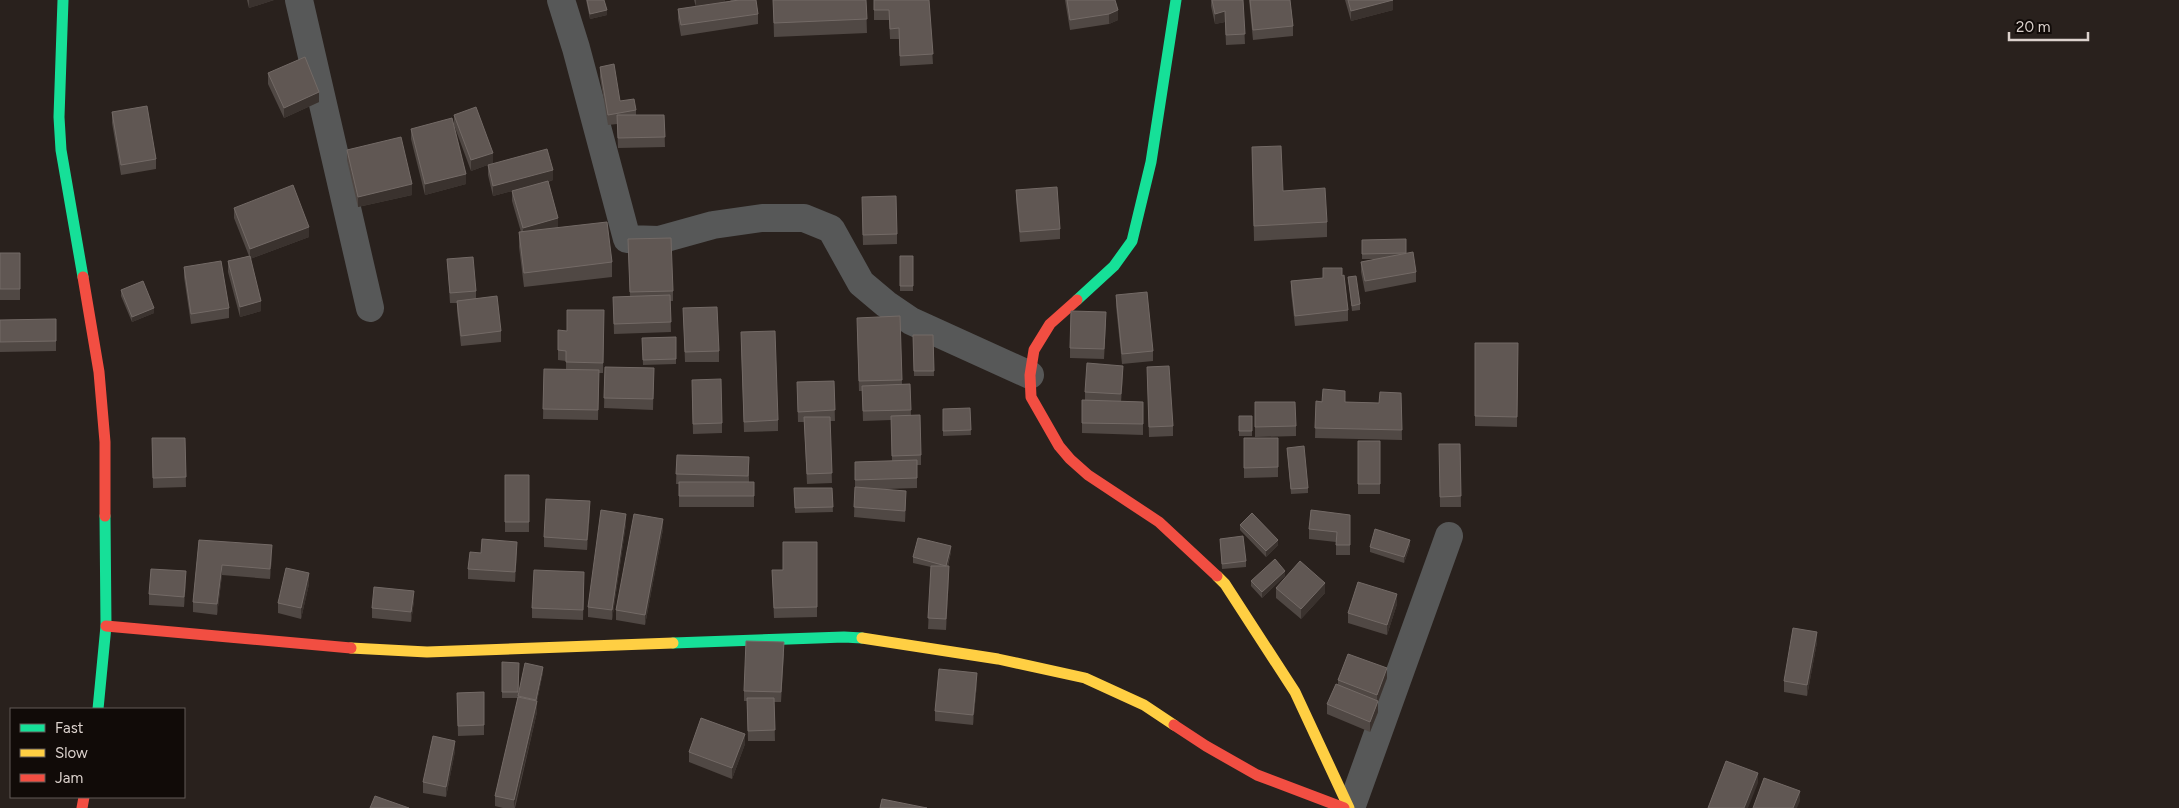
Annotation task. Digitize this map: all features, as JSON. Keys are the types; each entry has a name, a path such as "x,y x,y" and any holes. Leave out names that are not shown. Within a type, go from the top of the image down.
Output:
{"street":[{"path":"64,0 60,117 61,150 99,372 105,442 106,626 98,708"},
{"path":"299,0 370,308"},
{"path":"561,0 576,48 627,239 659,240 713,225 762,218 804,218 831,229 861,283 886,304 911,321 1030,375"},
{"path":"1176,0 1151,162 1132,241 1114,266 1050,324 1034,350 1030,375 1031,398 1059,446 1070,459 1088,475 1159,522 1225,584 1295,692 1350,808"},
{"path":"1350,808 1449,536"},
{"path":"106,626 359,649 427,652 844,637 907,644 998,659 1085,678 1144,705 1206,746 1258,775 1344,808"}],"building":[{"path":"587,0 604,0 607,10 590,14"},
{"path":"739,0 756,0 758,14 681,25 678,9"},
{"path":"773,0 866,0 867,19 774,23"},
{"path":"874,0 929,0 933,54 900,56 899,28 890,29 889,10 874,10"},
{"path":"1067,0 1115,0 1118,10 1109,14 1070,20"},
{"path":"1212,0 1243,0 1245,34 1226,35 1225,11 1215,14"},
{"path":"1250,0 1290,0 1293,26 1253,30"},
{"path":"1348,0 1393,0 1351,11"},
{"path":"305,57 319,92 284,108 268,73"},
{"path":"614,64 620,101 634,99 636,110 608,115 600,67"},
{"path":"147,106 156,159 121,165 112,112"},
{"path":"476,107 493,153 471,160 454,115"},
{"path":"617,115 664,115 665,137 618,138"},
{"path":"452,118 466,174 425,184 411,129"},
{"path":"401,137 412,184 358,197 347,150"},
{"path":"1281,146 1283,191 1325,188 1327,222 1254,226 1252,147"},
{"path":"547,149 553,170 493,186 488,165"},
{"path":"548,181 558,218 523,228 512,191"},
{"path":"293,185 309,227 250,249 234,208"},
{"path":"1057,187 1060,229 1020,232 1016,190"},
{"path":"896,196 897,234 863,235 862,197"},
{"path":"607,222 612,262 524,273 519,232"},
{"path":"671,238 673,291 630,292 628,239"},
{"path":"1406,239 1406,253 1362,254 1362,240"},
{"path":"1413,252 1416,272 1365,281 1361,262"},
{"path":"0,253 20,253 20,289 0,289"},
{"path":"250,256 261,301 240,307 228,261"},
{"path":"900,256 913,256 913,286 900,286"},
{"path":"473,257 476,291 450,293 447,259"},
{"path":"221,261 229,308 191,314 184,267"},
{"path":"1323,268 1342,268 1348,310 1295,316 1291,281 1323,278"},
{"path":"1356,276 1360,304 1352,306 1348,277"},
{"path":"143,281 154,308 132,317 121,290"},
{"path":"1147,292 1153,351 1122,354 1116,295"},
{"path":"670,295 671,322 614,324 613,297"},
{"path":"497,296 501,331 461,336 457,301"},
{"path":"717,307 719,351 685,352 683,308"},
{"path":"567,310 604,310 603,363 566,362 566,351 558,350 558,330 567,331"},
{"path":"1071,311 1106,312 1104,349 1070,348"},
{"path":"900,316 902,380 859,381 857,318"},
{"path":"56,319 56,341 0,342 0,320"},
{"path":"775,331 778,420 744,422 741,332"},
{"path":"913,335 933,335 934,371 914,371"},
{"path":"676,337 676,359 643,360 642,338"},
{"path":"1475,343 1518,343 1517,417 1475,416"},
{"path":"1087,363 1123,366 1121,394 1085,392"},
{"path":"1169,366 1173,426 1149,427 1147,367"},
{"path":"605,367 654,368 653,399 604,398"},
{"path":"544,369 599,370 598,410 543,409"},
{"path":"721,379 722,423 693,424 692,380"},
{"path":"834,381 835,410 798,412 797,382"},
{"path":"910,384 911,410 863,411 862,386"},
{"path":"1323,389 1345,391 1345,402 1379,403 1380,392 1401,393 1402,430 1315,428 1316,401 1322,402"},
{"path":"1082,400 1143,402 1143,424 1082,423"},
{"path":"1255,402 1295,402 1296,426 1255,427"},
{"path":"970,408 971,430 943,431 943,409"},
{"path":"920,415 921,455 892,456 891,416"},
{"path":"1239,416 1252,416 1252,431 1239,431"},
{"path":"804,417 830,417 832,473 807,474"},
{"path":"152,438 185,438 186,477 153,478"},
{"path":"1244,438 1278,438 1278,467 1244,468"},
{"path":"1358,441 1380,441 1380,484 1358,484"},
{"path":"1439,444 1460,444 1461,496 1440,497"},
{"path":"1304,446 1308,488 1291,489 1287,448"},
{"path":"677,455 749,457 748,476 676,474"},
{"path":"917,460 917,478 855,480 855,462"},
{"path":"505,475 529,475 529,522 505,522"},
{"path":"679,482 754,482 754,496 679,496"},
{"path":"855,487 906,491 905,511 854,507"},
{"path":"794,488 832,488 833,507 795,508"},
{"path":"546,499 590,501 587,540 544,537"},
{"path":"601,510 626,514 612,610 588,607"},
{"path":"1311,510 1350,515 1350,545 1336,545 1337,532 1309,529"},
{"path":"1252,513 1278,540 1266,551 1240,525"},
{"path":"634,514 663,519 645,615 616,610"},
{"path":"1375,529 1410,540 1404,557 1370,547"},
{"path":"1243,536 1246,561 1222,564 1220,539"},
{"path":"918,538 951,546 946,566 913,557"},
{"path":"482,539 517,542 515,572 468,569 470,552 481,553"},
{"path":"199,540 272,545 270,569 222,565 217,604 193,602"},
{"path":"783,542 817,542 817,607 774,608 772,570 783,570"},
{"path":"1275,559 1285,571 1262,592 1251,581"},
{"path":"1300,561 1325,583 1301,609 1276,588"},
{"path":"931,566 949,566 946,619 928,618"},
{"path":"286,568 309,573 301,608 278,603"},
{"path":"151,569 186,571 184,597 149,594"},
{"path":"534,570 584,572 583,610 532,608"},
{"path":"1358,582 1397,594 1387,625 1348,613"},
{"path":"374,587 414,591 411,612 372,608"},
{"path":"1793,628 1817,632 1807,685 1784,681"},
{"path":"746,641 784,642 781,692 744,691"},
{"path":"1348,654 1387,668 1377,695 1338,680"},
{"path":"502,662 519,663 518,692 502,692"},
{"path":"525,663 543,667 536,700 518,696"},
{"path":"939,669 977,673 973,715 935,711"},
{"path":"1336,684 1378,701 1370,722 1327,704"},
{"path":"484,692 484,725 458,726 457,693"},
{"path":"518,697 537,701 514,800 495,796"},
{"path":"747,698 774,698 775,730 748,731"},
{"path":"701,718 745,734 732,768 689,752"},
{"path":"433,736 455,741 446,787 423,782"},
{"path":"1726,761 1758,773 1744,808 1708,808"},
{"path":"1764,778 1800,791 1793,808 1753,808"},
{"path":"375,796 409,808 370,808"},
{"path":"882,799 927,808 880,808"}],"traffic: fast":[{"path":"63,0 59,117 61,150 83,277"},
{"path":"1077,300 1114,266 1132,241 1151,162 1176,0"},
{"path":"98,708 106,626 105,516"},
{"path":"673,643 862,638"}],"traffic: slow":[{"path":"1217,576 1225,584 1295,692 1349,808"},
{"path":"862,638 998,659 1085,678 1144,705 1174,725"},
{"path":"351,648 427,652 673,643"}],"traffic: jam":[{"path":"83,277 99,372 105,442 105,516"},
{"path":"1077,300 1050,324 1034,350 1030,375 1031,397 1059,446 1070,459 1088,475 1159,522 1217,576"},
{"path":"106,626 351,648"},
{"path":"1174,725 1257,775 1344,808"},
{"path":"82,808 84,798"}]}
